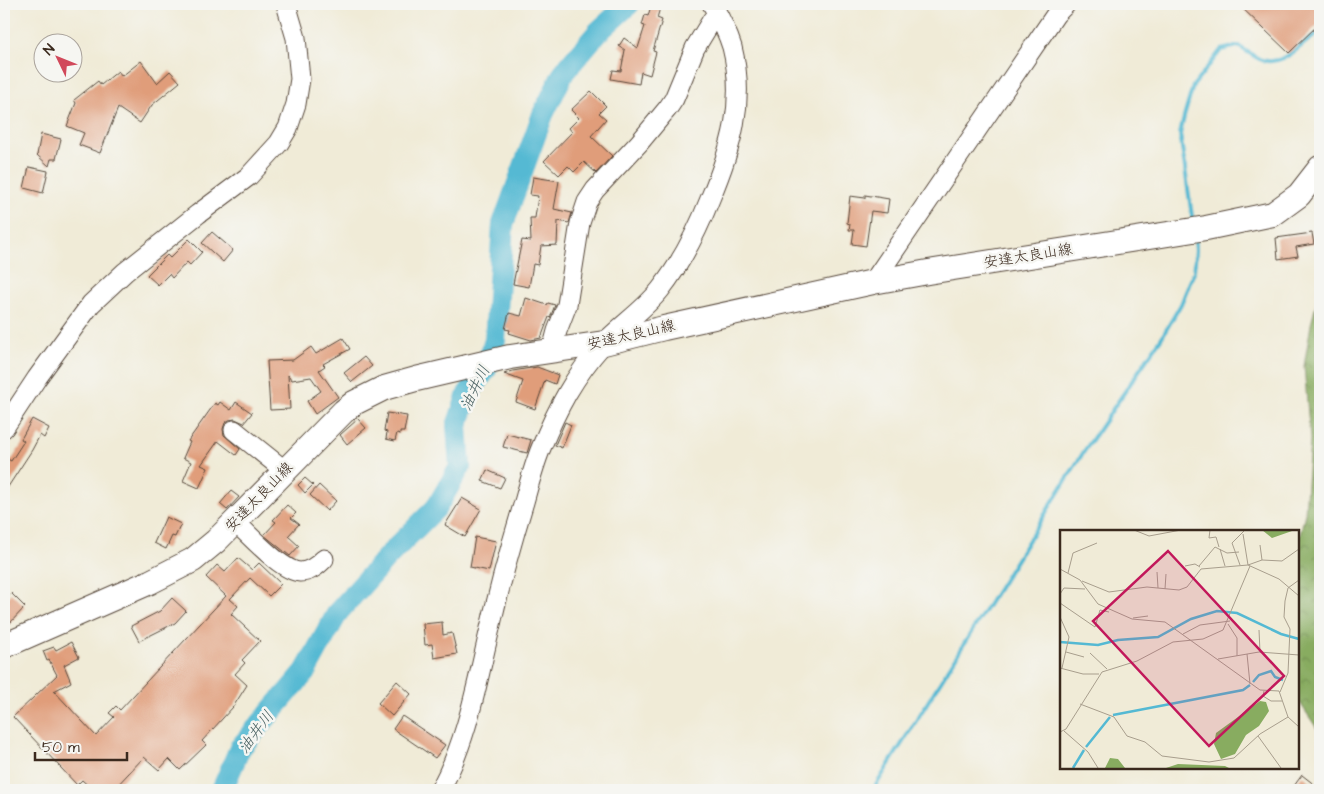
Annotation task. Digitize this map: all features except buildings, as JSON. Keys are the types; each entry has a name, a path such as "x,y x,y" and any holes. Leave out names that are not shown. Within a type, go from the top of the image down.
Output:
{"main road":[{"name":"安達太良山線","path":"4,646 179,569 216,541 329,425 354,403 384,388 510,357 604,343 873,282 1195,230 1273,214 1299,195 1320,168"}],"street":[{"path":"4,428 37,378 91,304 125,272 249,176 279,143 288,128 296,104 300,79 296,38 286,4"},
{"path":"873,282 1060,5"},
{"path":"440,790 457,756 472,706 511,545 540,450 565,394 604,343 659,292 681,262 700,227 723,168 736,117 738,88 732,45 715,10"},
{"path":"552,350 567,305 580,223 587,202 595,190 639,143 674,99 695,48 712,20 715,10"},
{"path":"234,430 284,470"},
{"path":"235,522 278,561 292,570 301,572 312,569 324,559"}],"green space":[{"path":"1320,290 1320,733 1299,702 1299,540 1305,513 1310,439 1304,366 1311,324"}],"waterway":[{"name":"油井川","path":"222,790 240,748 305,672 338,612 388,556 436,508 460,467 457,426 468,394 486,369 495,340 503,224 543,114 564,72 598,32 629,4"},
{"path":"1193,223 1180,134 1193,86 1221,50 1238,46 1262,60 1279,60 1320,33"},
{"path":"873,790 1083,453 1162,337 1181,304 1194,272 1195,237"}]}
